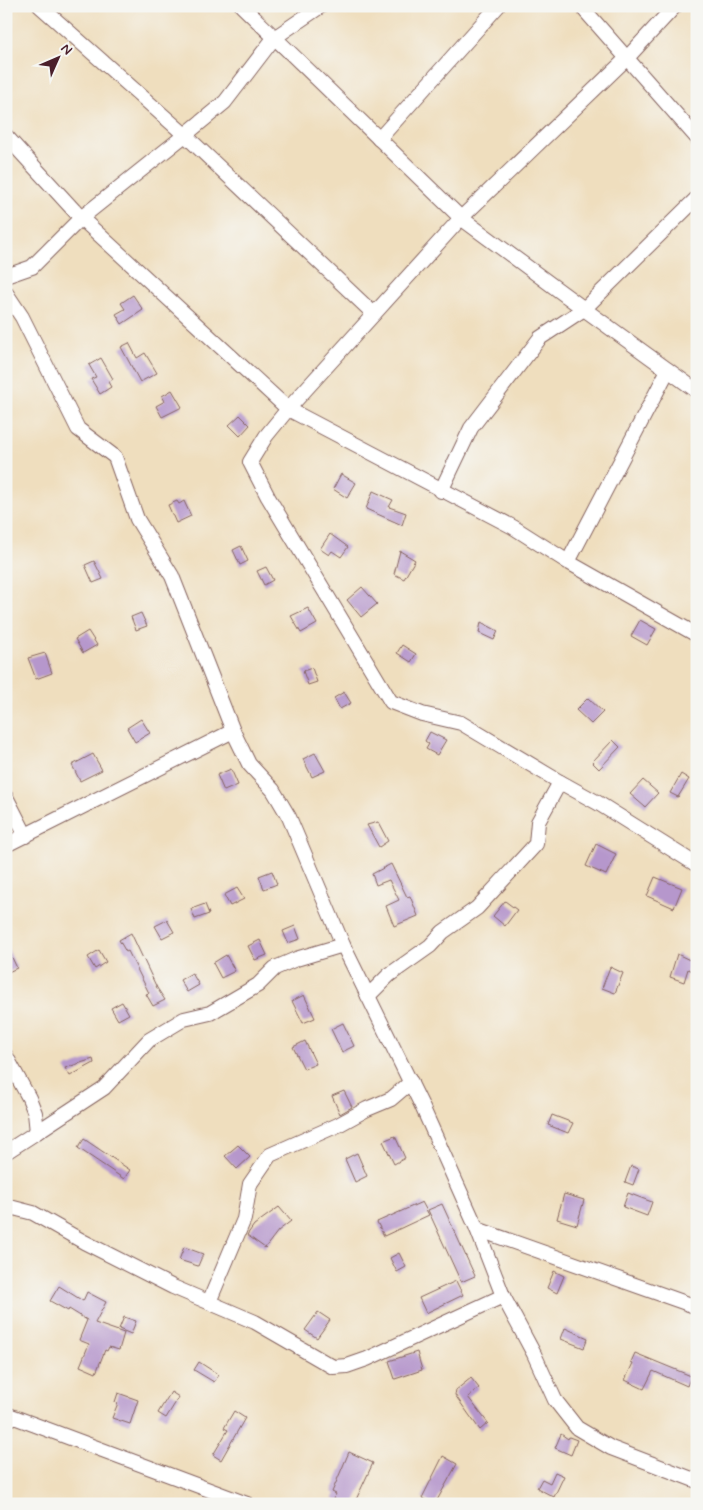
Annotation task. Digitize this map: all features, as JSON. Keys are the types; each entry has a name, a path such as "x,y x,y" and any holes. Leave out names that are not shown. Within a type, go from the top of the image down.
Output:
{"street":[{"path":"40,6 185,136 374,314"},
{"path":"242,6 461,218 697,391"},
{"path":"6,276 32,267 81,218 185,136 224,102 274,38 321,6"},
{"path":"379,139 498,6"},
{"path":"581,6 697,138"},
{"path":"675,6 627,58 461,218 288,409 266,436 250,462 268,497 391,702 422,714 461,723 598,803 697,865"},
{"path":"6,136 81,218 288,409 513,527 568,562 697,634"},
{"path":"441,490 471,428 540,338 584,309 697,198"},
{"path":"6,293 22,317 78,429 115,457 138,518 172,576 233,731 249,764 273,790 289,817 343,945 411,1082 477,1229 503,1296 534,1354 555,1400 577,1428 611,1448 697,1481"},
{"path":"568,562 668,370"},
{"path":"6,846 233,731"},
{"path":"368,996 389,975 430,946 443,932 477,908 536,844 538,822 560,782"},
{"path":"6,797 26,836"},
{"path":"6,1152 104,1088 149,1040 184,1019 210,1012 258,985 275,968 343,945"},
{"path":"6,1056 29,1098 35,1113 37,1132"},
{"path":"210,1302 244,1219 250,1184 270,1155 338,1125 390,1099 411,1082"},
{"path":"6,1206 33,1213 84,1242 173,1287 255,1322 334,1368 367,1359 503,1296"},
{"path":"477,1229 697,1307"},
{"path":"6,1414 246,1504"}],"building":[{"path":"133,295 143,310 122,324 116,314 125,309 121,303"},
{"path":"129,343 137,358 145,353 157,373 140,382 121,347"},
{"path":"101,358 113,379 108,382 111,387 100,394 91,379 96,377 89,365"},
{"path":"172,390 182,407 162,417 156,406 165,401 162,396"},
{"path":"240,415 250,425 240,436 229,425"},
{"path":"341,474 356,483 347,498 333,489"},
{"path":"373,491 393,500 389,507 406,513 402,525 366,509"},
{"path":"177,501 179,504 184,501 191,516 176,523 168,505"},
{"path":"330,534 348,547 341,557 332,551 329,555 320,549"},
{"path":"241,546 248,561 240,565 233,550"},
{"path":"400,551 415,560 404,579 394,574"},
{"path":"94,561 103,579 93,583 85,565"},
{"path":"266,567 273,580 264,585 257,571"},
{"path":"362,587 377,604 361,617 347,600"},
{"path":"308,608 317,624 301,633 291,616"},
{"path":"141,613 147,626 136,630 131,617"},
{"path":"640,620 656,629 647,645 631,636"},
{"path":"481,622 498,631 494,640 479,633"},
{"path":"88,631 97,645 83,653 75,639"},
{"path":"402,645 416,654 411,662 397,653"},
{"path":"45,653 52,673 36,679 28,658"},
{"path":"312,668 317,682 308,685 303,671"},
{"path":"344,692 351,703 340,709 334,698"},
{"path":"588,698 603,712 591,724 576,710"},
{"path":"141,719 150,733 135,742 127,728"},
{"path":"430,732 446,740 437,755 426,749 429,744 425,741"},
{"path":"613,740 620,747 599,769 592,762"},
{"path":"315,753 325,771 312,777 303,759"},
{"path":"93,754 102,770 80,781 72,765"},
{"path":"231,769 238,785 224,791 217,775"},
{"path":"681,774 689,779 678,797 670,793"},
{"path":"643,780 658,793 645,807 630,794"},
{"path":"378,822 388,841 379,847 367,825"},
{"path":"596,844 616,854 606,875 586,866"},
{"path":"391,864 407,897 410,896 418,916 394,926 386,906 399,900 389,880 376,885 372,874"},
{"path":"272,871 277,884 264,889 259,876"},
{"path":"655,877 682,888 674,908 647,896"},
{"path":"237,888 244,899 230,906 224,895"},
{"path":"505,901 517,910 505,926 493,916"},
{"path":"205,904 209,914 195,919 191,909"},
{"path":"167,920 174,932 162,938 155,926"},
{"path":"295,926 300,939 288,943 283,931"},
{"path":"131,933 157,988 165,1000 153,1006 146,994 149,993 128,951 126,952 119,940"},
{"path":"260,940 267,955 255,960 248,946"},
{"path":"6,945 17,968 6,973"},
{"path":"99,950 106,962 95,969 88,957"},
{"path":"677,954 696,963 693,971 688,969 684,982 670,977"},
{"path":"226,955 235,971 221,978 213,963"},
{"path":"610,967 623,973 615,993 602,988"},
{"path":"192,973 199,985 187,992 180,980"},
{"path":"304,995 315,1018 303,1023 292,1001"},
{"path":"122,1002 129,1014 118,1020 111,1008"},
{"path":"343,1023 354,1046 342,1052 331,1029"},
{"path":"305,1041 316,1064 304,1069 293,1047"},
{"path":"93,1059 94,1063 70,1076 65,1068"},
{"path":"344,1091 352,1107 340,1114 332,1096"},
{"path":"552,1115 573,1123 568,1133 548,1125"},
{"path":"395,1136 405,1158 394,1164 383,1141"},
{"path":"84,1139 130,1170 124,1179 78,1148"},
{"path":"238,1145 250,1157 237,1169 225,1156"},
{"path":"357,1153 367,1176 355,1182 345,1159"},
{"path":"631,1166 639,1169 633,1185 625,1182"},
{"path":"628,1193 652,1202 647,1216 623,1207"},
{"path":"564,1194 584,1200 577,1225 557,1219"},
{"path":"422,1202 429,1215 384,1236 377,1222"},
{"path":"442,1204 475,1276 461,1282 428,1210"},
{"path":"279,1207 291,1221 278,1231 265,1248 247,1235 254,1225"},
{"path":"184,1247 203,1254 198,1266 179,1260"},
{"path":"399,1253 406,1267 397,1272 390,1258"},
{"path":"554,1271 564,1276 557,1293 547,1288"},
{"path":"456,1281 463,1295 426,1313 419,1298"},
{"path":"59,1286 83,1301 87,1292 106,1302 95,1323 124,1333 119,1350 109,1347 107,1351 105,1350 96,1373 80,1366 89,1344 79,1340 87,1320 69,1309 68,1311 50,1301"},
{"path":"318,1312 330,1320 317,1338 305,1330"},
{"path":"124,1317 136,1321 131,1334 119,1329"},
{"path":"565,1328 588,1338 584,1348 561,1339"},
{"path":"417,1352 422,1370 395,1379 389,1361"},
{"path":"635,1353 691,1376 687,1386 653,1371 644,1389 625,1380 633,1363 631,1362"},
{"path":"199,1362 219,1375 214,1382 194,1370"},
{"path":"471,1378 479,1388 468,1397 488,1423 480,1430 455,1395 456,1390"},
{"path":"171,1392 179,1397 166,1418 158,1413"},
{"path":"118,1393 138,1400 130,1424 112,1418 118,1403 115,1402"},
{"path":"234,1411 245,1418 221,1460 213,1455 228,1430 224,1428"},
{"path":"561,1434 568,1439 569,1437 577,1440 571,1455 555,1448"},
{"path":"349,1452 373,1463 354,1504 344,1504 333,1499 336,1494 332,1492"},
{"path":"443,1456 457,1464 435,1504 432,1504 422,1498"},
{"path":"555,1472 564,1476 554,1497 537,1488 542,1479 550,1483"}]}
